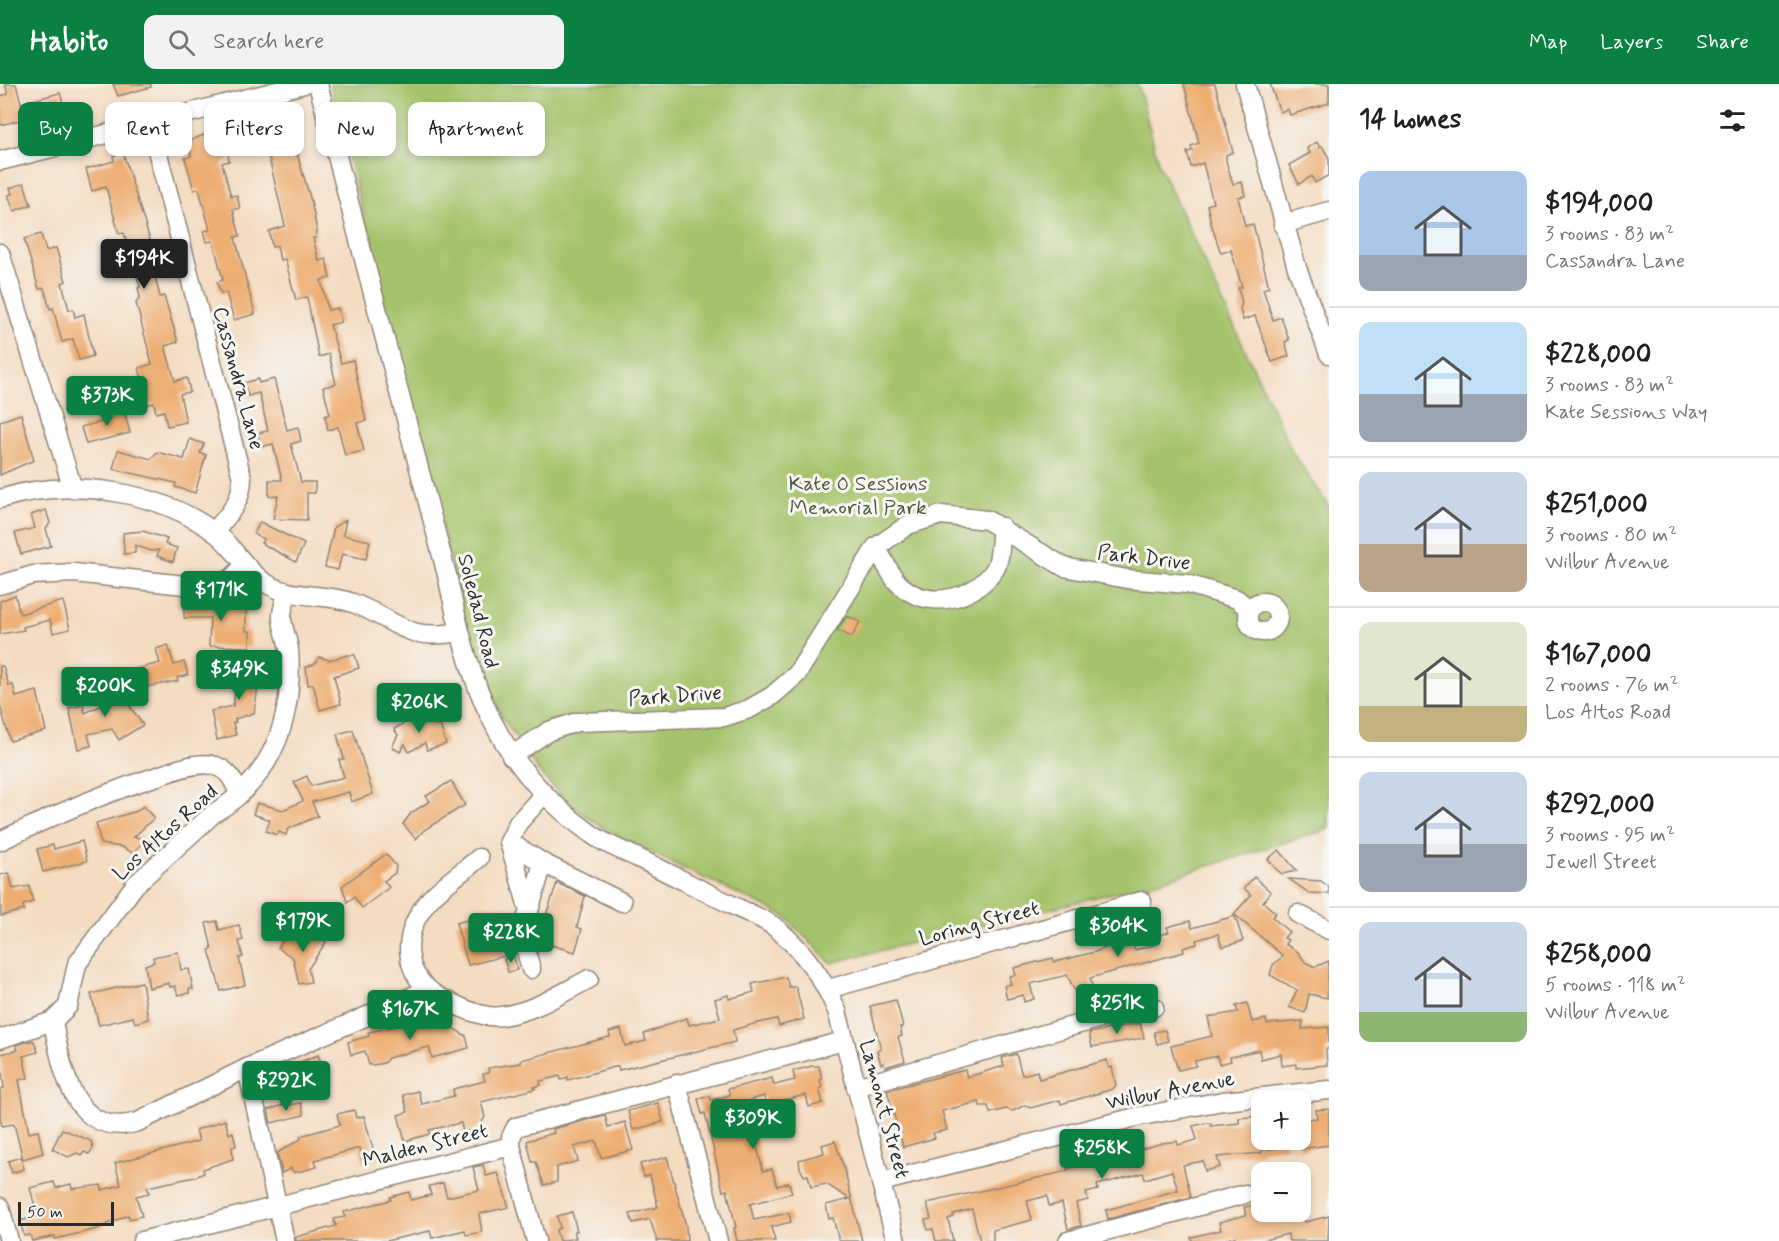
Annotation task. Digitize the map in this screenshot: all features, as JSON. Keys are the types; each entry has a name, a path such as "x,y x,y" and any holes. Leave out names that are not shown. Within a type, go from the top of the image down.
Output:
{"street":[{"path":"192,112 304,84"},
{"name":"Soledad Road","path":"318,84 441,552 459,632 473,681 490,722 511,756 544,794 592,835 774,926 808,958 828,989"},
{"path":"1245,84 1283,224 1329,354"},
{"path":"0,161 105,134"},
{"name":"Cassandra Lane","path":"159,156 242,478 242,492 238,504 214,532"},
{"path":"1283,224 1329,211"},
{"path":"0,254 73,489"},
{"path":"0,499 40,491 73,489 112,492 146,500 179,512 214,532 231,545 245,565 268,585 287,592 352,603 415,635 438,636 459,632"},
{"name":"Park Drive","path":"511,756 549,731 577,722 724,717 749,709 797,674 811,656 876,547 908,525 941,515 971,516 987,520 1002,527 1040,555 1064,567 1091,574 1187,584 1237,599 1250,610"},
{"path":"876,547 896,581 917,596 960,597 984,581 997,566 1002,527"},
{"path":"0,585 33,575 74,573 212,588 232,578 245,565"},
{"name":"Los Altos Road","path":"53,1021 68,1006 77,964 135,885 259,774 282,731 290,698 289,648 282,618 287,592"},
{"name":"Los Altos Road","path":"0,841 51,816 116,789 175,770 204,765 219,767 232,777 239,794"},
{"path":"529,911 510,842 518,823 544,794"},
{"path":"510,842 543,863 622,902"},
{"path":"479,858 430,899 409,934 411,967 420,985 459,1007 498,1017 533,1009 589,979"},
{"path":"531,969 521,933 543,863"},
{"name":"Loring Street","path":"828,989 1142,901"},
{"path":"1298,914 1329,930"},
{"name":"Lamont Street","path":"828,989 837,1011 896,1241"},
{"path":"0,1040 53,1021 62,1071 77,1104 98,1120 125,1126 138,1122 247,1068 427,990"},
{"path":"856,1087 1108,1016 1154,1007"},
{"name":"Malden Street","path":"142,1241 511,1146 511,1137 516,1127 844,1041"},
{"path":"247,1068 285,1241"},
{"path":"677,1084 718,1241"},
{"name":"Wilbur Avenue","path":"881,1182 1136,1117 1223,1101 1329,1090"},
{"path":"511,1146 536,1241"},
{"path":"1068,1241 1245,1194"},
{"path":"0,1207 9,1241"}],"green space":[{"name":"Kate O Sessions Memorial Park","path":"330,84 1138,84 1159,165 1293,453 1329,507 1329,829 1153,883 831,963 783,915 605,829 568,803 539,772 502,717 470,639 348,156 396,156 396,102 335,102"}],"building":[{"path":"5,84 16,84 21,102 18,102 18,121 0,125 0,96 8,94"},
{"path":"113,84 151,84 151,87 118,96"},
{"path":"1184,84 1215,84 1233,152 1226,155 1226,161 1233,184 1242,182 1245,196 1238,197 1245,226 1253,224 1269,287 1263,289 1273,320 1281,317 1289,340 1285,342 1289,356 1272,362 1255,316 1243,320 1238,288 1242,287 1231,250 1221,253 1212,227 1207,205 1213,203 1203,163 1191,167 1187,152 1192,151 1191,146 1199,143"},
{"path":"1270,84 1329,84 1329,103 1290,115 1288,109 1280,112"},
{"path":"60,93 63,102 25,102"},
{"path":"204,135 204,156 228,156 229,161 222,163 231,196 237,195 240,208 233,210 240,236 235,237 255,314 234,320 226,292 221,294 217,282 223,280 213,241 207,242 204,231 210,230 199,189 194,190 185,158 192,156 192,140"},
{"path":"1317,142 1329,158 1329,175 1315,183 1312,176 1299,184 1289,165 1310,153 1307,148"},
{"path":"113,156 124,156 153,250 149,251 160,297 164,296 178,342 165,346 175,381 187,378 190,392 180,394 186,422 167,426 164,411 156,413 154,403 146,405 139,368 152,364 136,303 140,297 138,288 140,287 124,233 119,234 106,187 92,191 86,169 114,161"},
{"path":"269,156 298,156 317,230 316,238 313,238 319,261 326,259 330,278 321,280 328,310 338,308 341,322 330,325 341,363 353,360 366,421 357,423 364,451 345,455 338,427 328,430 325,416 330,414 323,387 336,384 329,354 319,357 307,297 296,300 285,259 280,260 277,246 272,247 269,231 285,226"},
{"path":"24,183 31,205 14,211 8,195 12,194 10,188"},
{"path":"41,234 46,251 56,248 66,281 62,283 69,310 73,309 75,317 84,314 93,356 79,360 73,339 62,342 53,308 50,309 44,288 39,289 24,239"},
{"path":"258,379 259,383 274,379 287,430 298,427 301,441 291,444 301,482 315,482 315,493 307,493 307,520 273,519 278,496 269,496 269,480 282,480 273,444 261,447 257,433 268,431 259,393 248,396 244,383"},
{"path":"123,407 130,433 86,444 81,427 109,420 106,409"},
{"path":"21,414 34,460 0,475 0,421"},
{"path":"190,439 204,444 200,453 206,455 195,493 175,487 176,483 113,469 118,450 151,459 157,452 184,459"},
{"path":"46,510 50,523 46,529 51,546 21,554 15,533 35,528 31,515"},
{"path":"346,520 343,535 370,541 366,559 342,554 338,570 325,567 334,527"},
{"path":"260,522 304,544 296,562 261,543 264,539 254,534"},
{"path":"143,531 167,539 165,544 177,548 173,562 157,556 159,550 151,551 135,545 135,553 124,554 123,533"},
{"path":"15,595 20,614 63,601 70,629 53,633 50,620 23,627 24,630 0,634 0,601"},
{"path":"184,596 203,598 203,603 246,607 246,631 250,631 250,647 209,646 210,618 184,618"},
{"path":"847,616 860,622 852,637 837,630"},
{"path":"168,645 174,665 184,662 188,675 177,678 178,681 141,688 136,669 160,663 156,649"},
{"path":"355,655 359,668 334,676 341,704 320,710 313,684 308,685 306,667 315,664 319,657 329,660"},
{"path":"248,658 262,660 254,713 235,719 236,722 233,723 236,735 217,740 211,711 233,706 238,672 246,673"},
{"path":"0,666 3,666 9,686 13,685 16,697 37,691 46,731 10,741 0,705"},
{"path":"211,666 220,678 208,687 199,675"},
{"path":"113,682 143,725 119,740 112,729 88,734 91,746 78,749 69,708 83,705 85,713 105,704 100,692"},
{"path":"418,715 436,715 436,726 440,725 446,744 427,750 425,743 409,752 405,744 400,752 392,747 398,735 394,729"},
{"path":"353,730 373,794 351,802 349,792 312,802 318,816 288,829 286,835 266,831 270,820 253,814 257,803 283,810 303,801 294,782 307,776 311,786 344,777 339,760 344,759 337,734"},
{"path":"451,781 465,805 424,830 416,839 403,824 411,813 430,801 426,796"},
{"path":"143,806 154,818 134,837 147,839 133,853 122,847 101,844 96,823 137,811"},
{"path":"82,841 87,861 43,872 37,849 53,845 54,849"},
{"path":"1279,850 1297,871 1282,874 1276,869 1268,859"},
{"path":"386,854 396,866 395,873 384,881 389,887 362,908 354,897 347,902 342,886"},
{"path":"9,873 13,889 29,886 33,902 23,905 24,910 1,916 0,875"},
{"path":"1254,877 1271,892 1263,902 1276,913 1272,917 1289,932 1284,938 1288,940 1285,944 1298,952 1305,962 1315,967 1329,961 1327,998 1309,994 1305,1013 1289,1007 1297,990 1270,975 1273,965 1283,956 1234,914 1251,895 1244,888"},
{"path":"1289,879 1321,881 1329,887 1329,894 1309,893"},
{"path":"557,883 585,896 577,927 582,929 575,952 537,941"},
{"path":"1235,916 1243,941 1222,947 1218,934 1196,940 1197,944 1183,948 1184,952 1090,978 1093,989 1076,993 1067,975 1030,984 1034,999 1024,1002 1023,995 1007,999 1004,986 1011,984 1009,976 1016,975 1014,968 1053,958 1054,962 1095,952 1131,938 1135,950 1154,945 1153,941 1161,939 1160,935 1169,932 1167,927 1190,921 1192,928"},
{"path":"475,918 478,929 497,927 505,956 468,965 456,923"},
{"path":"217,921 219,930 239,925 243,940 239,941 243,957 239,958 245,985 221,991 209,950 212,949 206,923"},
{"path":"309,931 326,942 308,969 311,982 299,984 293,958 278,948 289,932 302,942"},
{"path":"178,952 181,970 189,969 193,989 189,989 189,993 178,995 175,986 170,987 169,983 149,988 145,965 154,962 153,957"},
{"path":"514,956 517,970 508,972 504,959"},
{"path":"786,977 789,987 796,987 804,1019 779,1026 777,1019 754,1024 733,1030 735,1042 619,1070 618,1066 568,1080 568,1077 561,1080 560,1076 540,1081 541,1085 534,1087 535,1089 481,1102 485,1117 478,1129 463,1132 461,1123 429,1130 430,1134 405,1141 398,1115 408,1112 403,1095 418,1091 422,1104 454,1096 453,1089 485,1081 483,1074 489,1073 488,1068 521,1063 521,1060 610,1037 609,1032 621,1029 625,1046 646,1041 644,1034 677,1021 687,1018 689,1025 720,1018 715,999 728,995 729,999 754,992 752,984"},
{"path":"142,982 148,1019 135,1023 133,1017 99,1025 91,994"},
{"path":"896,1000 903,1027 900,1027 902,1036 898,1037 905,1061 885,1067 884,1063 881,1064 877,1051 881,1049 870,1006"},
{"path":"1247,1003 1252,1022 1266,1019 1267,1024 1303,1021 1302,1029 1329,1027 1329,1049 1326,1049 1327,1065 1296,1068 1296,1064 1282,1066 1281,1054 1261,1059 1259,1050 1230,1057 1231,1061 1219,1064 1217,1056 1195,1061 1196,1066 1178,1070 1171,1046 1212,1036 1208,1017 1238,1012 1236,1006"},
{"path":"431,1015 466,1036 469,1048 432,1058 429,1047 388,1058 384,1063 373,1065 369,1065 365,1051 351,1055 348,1042 369,1036 368,1032 428,1020"},
{"path":"1140,1023 1144,1038 1092,1047 1089,1033"},
{"path":"1165,1030 1168,1041 1157,1044 1154,1032"},
{"path":"34,1041 38,1052 23,1056 28,1078 19,1080 29,1133 38,1131 43,1153 23,1159 14,1124 2,1126 0,1118 0,1089 4,1088 0,1054 18,1050 16,1045"},
{"path":"1016,1054 1022,1075 1037,1071 1039,1079 1107,1060 1109,1068 1112,1067 1116,1085 1113,1089 1061,1104 1060,1100 1030,1108 1025,1105 1013,1111 1006,1109 990,1113 988,1106 980,1106 979,1102 942,1111 947,1130 933,1133 935,1138 903,1147 887,1090 965,1070 967,1077 1004,1066 1002,1058"},
{"path":"318,1055 326,1075 316,1079 312,1068 273,1088 268,1075"},
{"path":"819,1066 822,1088 819,1089 823,1103 809,1107 806,1095 766,1104 764,1096 743,1102 745,1109 727,1114 733,1137 754,1135 763,1171 772,1169 777,1186 789,1183 792,1193 750,1204 754,1220 789,1213 791,1222 771,1227 775,1241 737,1241 727,1190 723,1191 705,1113 702,1114 698,1099 710,1096 711,1100 730,1095 728,1089 772,1078 774,1085 795,1080 793,1071"},
{"path":"289,1103 290,1105 301,1103 304,1115 271,1123 268,1110"},
{"path":"658,1103 663,1122 633,1130 628,1111"},
{"path":"1329,1109 1329,1145 1311,1147 1311,1119 1317,1118 1316,1110"},
{"path":"354,1110 356,1118 364,1116 376,1160 363,1163 360,1148 315,1160 317,1167 294,1173 291,1168 282,1173 277,1153 301,1139 300,1136 340,1125 337,1114"},
{"path":"605,1115 608,1127 625,1122 633,1150 601,1158 596,1141 574,1147 578,1161 557,1167 557,1182 544,1185 536,1162 532,1162 527,1141 554,1133 553,1129"},
{"path":"1251,1117 1251,1150 1262,1150 1262,1153 1217,1157 1220,1167 1205,1171 1203,1161 1183,1165 1191,1197 1108,1219 1106,1210 1178,1190 1172,1171 1145,1179 1143,1173 1097,1185 1098,1190 1086,1193 1088,1200 1076,1203 1081,1226 1068,1229 1062,1203 1049,1206 1047,1196 1027,1201 1032,1220 993,1230 993,1241 980,1241 972,1209 953,1214 953,1217 948,1219 953,1241 936,1241 933,1229 928,1230 925,1220 931,1219 927,1203 1068,1171 1067,1169 1163,1143 1177,1141 1178,1145 1197,1140 1193,1126 1206,1123 1211,1123 1211,1126 1239,1123 1239,1118"},
{"path":"225,1120 229,1134 233,1132 236,1146 232,1147 233,1159 203,1169 204,1173 195,1177 147,1187 149,1193 136,1196 142,1216 130,1219 128,1215 97,1229 55,1239 55,1236 32,1241 30,1235 24,1236 20,1221 38,1216 30,1188 54,1182 56,1188 71,1184 72,1189 101,1185 102,1190 121,1185 115,1163 199,1141 196,1130"},
{"path":"62,1129 91,1141 93,1148 89,1154 77,1153 68,1157 52,1149"},
{"path":"835,1141 862,1241 839,1241 833,1218 829,1219 826,1205 850,1199 826,1184 811,1187 808,1175 804,1176 800,1168 799,1160 824,1153 822,1145"},
{"path":"21,1157 24,1169 12,1173 8,1161"},
{"path":"667,1157 686,1226 687,1241 657,1241 650,1219 633,1223 630,1214 658,1207 650,1175 644,1177 640,1164"},
{"path":"483,1165 486,1176 498,1173 509,1207 479,1214 482,1232 466,1235 465,1230 432,1238 430,1231 386,1241 296,1241 296,1237 336,1226 334,1219 345,1217 344,1212 391,1200 390,1197 409,1192 411,1200 431,1195 429,1186 443,1183 447,1197 479,1190 473,1167"},
{"path":"1251,1206 1251,1222 1311,1222 1329,1216 1328,1241 1289,1241 1288,1234 1260,1241 1236,1241 1235,1237 1219,1241 1192,1241 1191,1237 1221,1230 1219,1222 1246,1215 1244,1207"},
{"path":"572,1212 577,1231 574,1231 576,1238 559,1241 556,1230 560,1228 557,1216"}]}
